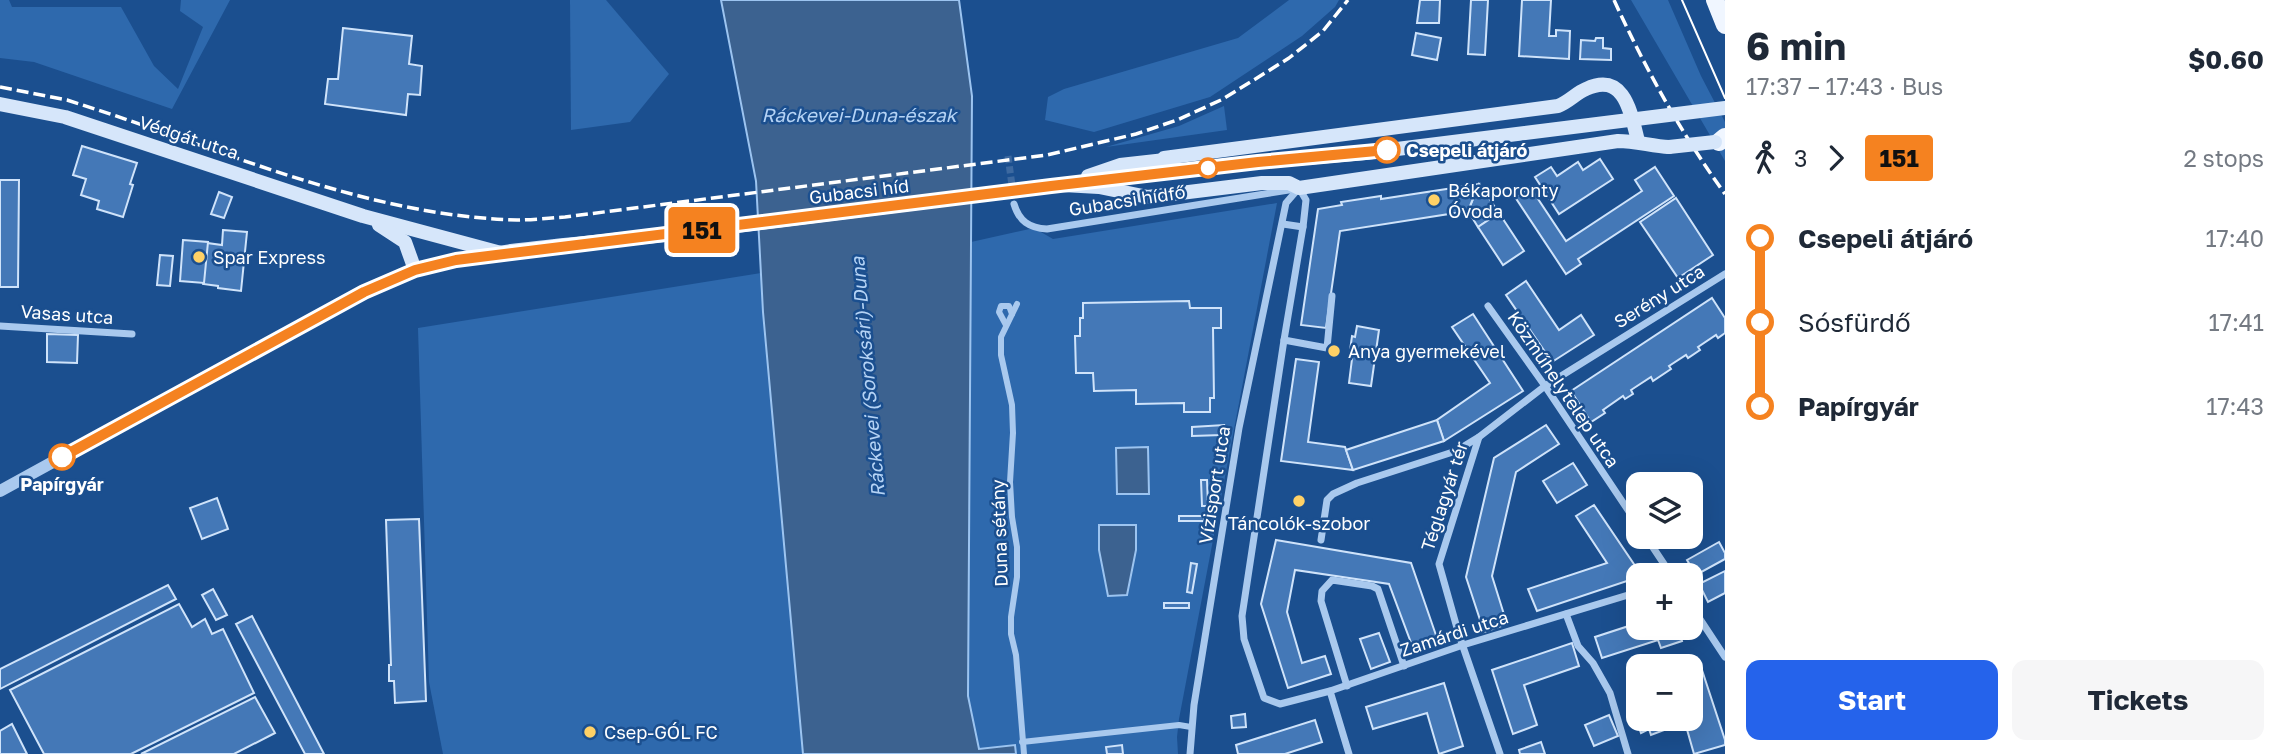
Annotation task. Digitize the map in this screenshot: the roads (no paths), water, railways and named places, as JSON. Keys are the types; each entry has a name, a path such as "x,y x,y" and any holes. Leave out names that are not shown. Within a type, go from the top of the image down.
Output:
{"main road":[{"path":"1715,0 1725,25"},
{"path":"1057,185 1120,165 1164,158 1558,106 1572,100 1583,90 1597,85 1611,86 1623,94 1638,141"},
{"name":"Védgát utca","path":"0,104 65,117 363,216 501,253"},
{"path":"1057,185 1258,162 1365,153 1725,108"},
{"path":"1057,185 1099,187 1148,197 1262,183 1289,183 1299,188 1618,141 1669,146 1723,140"},
{"path":"1164,158 1258,162"},
{"name":"Gubacsi híd","path":"672,234 1057,185"},
{"name":"Védgát utca","path":"363,216 405,242 415,270 501,253 672,234"}],"street":[{"name":"Gubacsi hídfő","path":"1014,204 1017,215 1023,221 1034,228 1047,229 1299,188"},
{"name":"Vízisport utca","path":"1190,754 1191,727 1238,428 1286,203 1299,188"},
{"path":"1299,188 1306,200 1284,340 1327,348 1332,296"},
{"path":"1283,224 1303,227"},
{"path":"0,491 337,306 415,270"},
{"name":"Serény utca","path":"1545,386 1725,274"},
{"path":"1006,325 1017,304"},
{"path":"1006,325 999,312 1001,306 1009,306 1012,314"},
{"name":"Közműhelytelep utca","path":"1488,306 1626,507"},
{"name":"Duna sétány","path":"1006,325 1001,337 1001,355 1012,405 1010,482 1017,547 1011,634 1016,655 1024,754"},
{"name":"Vasas utca","path":"0,326 132,334"},
{"name":"Zamárdi utca","path":"1284,340 1242,616 1244,639 1264,698 1280,704 1330,691 1463,645 1626,596"},
{"name":"Téglagyár tér","path":"1321,540 1327,500 1333,494 1357,483 1456,451 1479,437 1545,386"},
{"name":"Téglagyár tér","path":"1479,437 1439,564 1500,754"},
{"path":"1347,686 1321,601 1322,591 1332,580 1378,589 1404,666"},
{"path":"1566,614 1578,646 1593,663 1610,693 1628,754"},
{"path":"1703,624 1725,657"},
{"path":"1330,691 1349,754"},
{"path":"1023,742 1179,725 1191,727"}],"water":[{"name":"Ráckevei-Duna-észak","path":"721,0 959,0 972,96 968,696 979,749 1015,745 1016,754 803,754 763,312 756,181"},
{"path":"1148,447 1149,494 1117,494 1116,448"},
{"path":"1099,525 1136,525 1136,550 1127,595 1108,596 1099,550"}],"tunnel":[{"path":"1008,156 1013,193"}],"tram line":[{"path":"1682,0 1725,98"}],"railway":[{"path":"0,87 67,100 250,163 355,195 462,216 535,219 1047,155 1136,134 1177,120 1221,100 1289,58 1323,31 1348,0"},
{"path":"1614,0 1665,100 1693,148 1725,194"}],"place":[{"name":"Csepeli átjáró","path":"1387,150"},
{"name":"Békaporonty Óvoda","path":"1434,200"},
{"name":"Spar Express","path":"199,257"},
{"name":"Anya gyermekével","path":"1334,351"},
{"name":"Papírgyár","path":"62,457"},
{"name":"Táncolók-szobor","path":"1299,501"},
{"name":"Csep-GÓL FC","path":"590,732"}],"water label":[{"name":"Ráckevei (Soroksári)-Duna","path":"867,377"}]}
